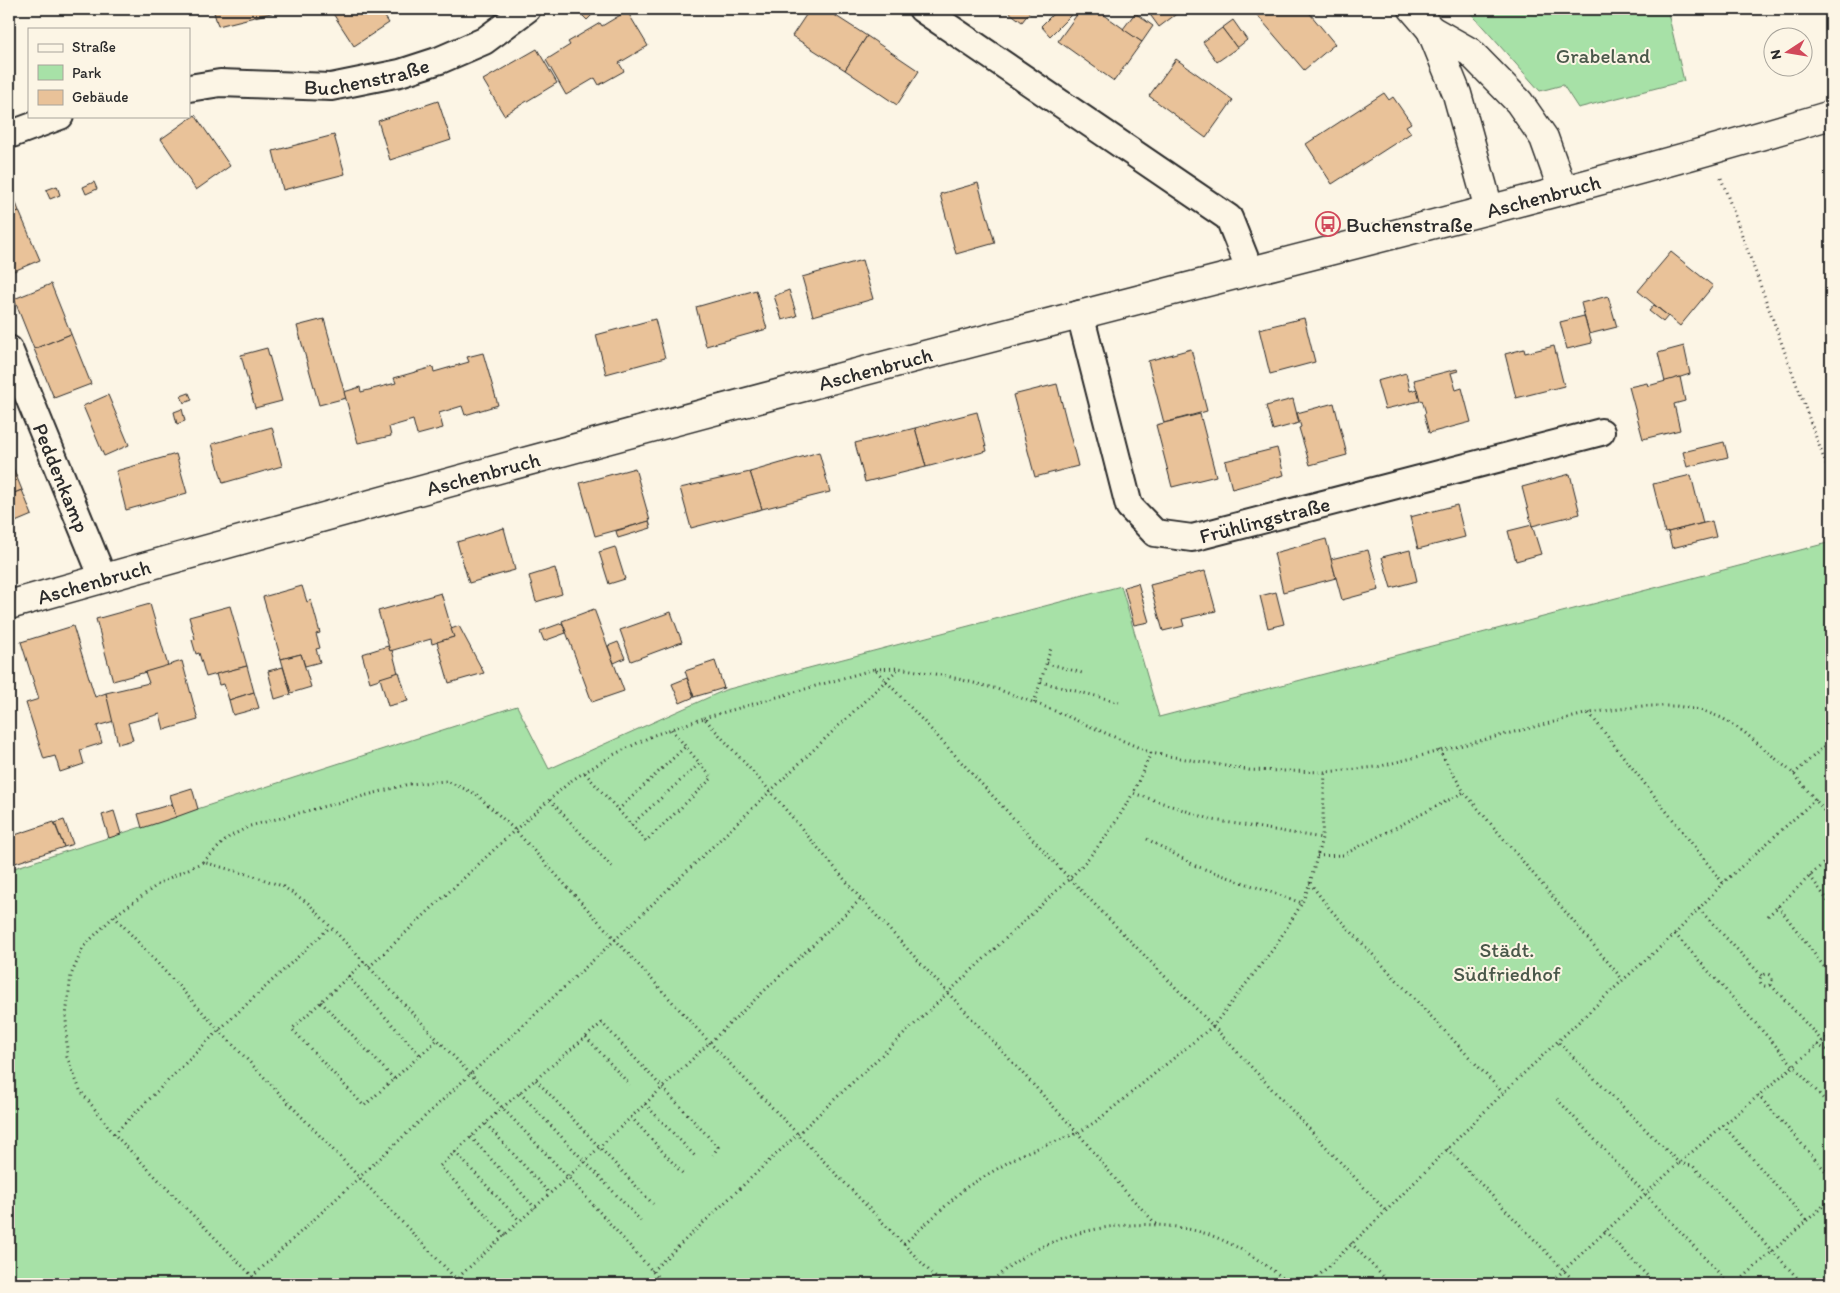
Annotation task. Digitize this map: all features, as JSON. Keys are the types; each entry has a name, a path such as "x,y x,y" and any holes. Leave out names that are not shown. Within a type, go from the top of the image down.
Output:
{"street":[{"name":"Buchenstraße","path":"190,88 220,83 331,87 400,73 440,60 484,40 527,9"},
{"path":"922,9 1229,218 1250,271"},
{"path":"1413,9 1431,30 1457,94 1489,209"},
{"path":"1431,30 1470,52 1518,102 1544,138 1563,191"},
{"name":"Aschenbruch","path":"9,605 562,450 1080,314 1563,191 1831,115"},
{"path":"9,135 55,118"},
{"name":"Frühlingstraße","path":"1080,314 1129,506 1154,533 1192,538 1601,432"},
{"name":"Peddenkamp","path":"9,349 103,578"}],"path":[{"path":"1713,150 1728,198 1831,478"},
{"path":"1034,703 1051,648"},
{"path":"1047,663 1082,673"},
{"path":"875,668 1070,878 1213,1026 1386,1212"},
{"path":"369,967 515,830 585,772 613,755 670,729 875,668 899,668 956,678 997,689 1151,753 1249,770 1325,772 1377,767 1589,713 1643,706 1676,706 1700,710 1722,718 1744,732 1794,774 1831,819"},
{"path":"252,1277 616,939 899,668"},
{"path":"1041,682 1119,702"},
{"path":"1589,713 1723,883"},
{"path":"704,718 770,791 860,899 1078,1133 1125,1191 1156,1224"},
{"path":"585,772 646,841 712,778 670,729"},
{"path":"1794,774 1831,740"},
{"path":"618,810 685,747"},
{"path":"1439,750 1464,792 1623,980"},
{"path":"652,1270 1093,855 1113,828 1133,792 1151,753"},
{"path":"631,825 699,764"},
{"path":"904,1244 965,1188 1022,1154 1078,1133 1098,1120 1213,1026 1274,948 1302,903 1310,883 1322,838 1325,772"},
{"path":"260,1284 114,1134 80,1090 67,1057 66,1016 71,975 84,946 114,916 163,881 203,862 229,837 250,826 409,784 446,781 476,794 515,830 710,1043 942,1284"},
{"path":"1133,792 1213,820 1322,838"},
{"path":"1317,856 1343,855 1464,792"},
{"path":"1310,1284 1351,1243 1386,1212 1503,1093 1623,980 1675,934 1723,883 1816,799"},
{"path":"550,800 613,868"},
{"path":"1147,839 1196,866 1302,903"},
{"path":"1768,916 1831,856"},
{"path":"203,862 282,886 308,903 568,1178 664,1284"},
{"path":"1810,876 1831,905"},
{"path":"1310,883 1329,908 1503,1093"},
{"path":"451,1284 585,1162 860,899"},
{"path":"1778,906 1831,976"},
{"path":"1698,909 1762,976"},
{"path":"114,916 219,1030 461,1284"},
{"path":"114,1134 219,1030 330,927"},
{"path":"1675,934 1831,1107"},
{"path":"364,962 292,1029 311,1050 364,1106 437,1040"},
{"path":"1762,976 1766,974 1771,976 1773,980 1771,985"},
{"path":"348,976 420,1055"},
{"path":"1762,976 1760,981 1762,985 1766,987 1771,985"},
{"path":"1771,985 1822,1041"},
{"path":"321,1002 394,1079"},
{"path":"505,1235 440,1166 502,1108 602,1023 718,1147 713,1155"},
{"path":"1548,1284 1679,1163 1831,1034"},
{"path":"586,1037 630,1085"},
{"path":"1559,1042 1679,1163 1693,1166 1771,1252 1803,1284"},
{"path":"1817,1045 1831,1052"},
{"path":"536,1080 653,1204"},
{"path":"520,1093 642,1222"},
{"path":"1758,1095 1831,1177"},
{"path":"1557,1099 1729,1284"},
{"path":"645,1104 695,1156"},
{"path":"631,1117 684,1175"},
{"path":"486,1124 550,1194"},
{"path":"1723,1125 1807,1220"},
{"path":"471,1137 535,1208"},
{"path":"1447,1149 1577,1284"},
{"path":"455,1152 520,1221"},
{"path":"1736,1284 1831,1199"},
{"path":"990,1284 1031,1253 1070,1235 1113,1226 1156,1224 1209,1235 1258,1258 1290,1284"},
{"path":"1605,1231 1655,1284"},
{"path":"1351,1243 1390,1284"}],"green space":[{"name":"Grabeland","path":"1467,9 1667,9 1684,81 1578,108 1563,85 1540,91"},
{"name":"Städt. Südfriedhof","path":"1831,542 1831,1284 9,1284 9,871 11,869 517,706 549,769 725,690 1121,586 1159,717"}],"building":[{"path":"213,9 278,9 279,11 218,26"},
{"path":"330,9 380,9 389,23 354,46"},
{"path":"576,9 598,9 587,20"},
{"path":"810,9 825,9 867,36 845,70 792,36"},
{"path":"1005,9 1032,9 1022,22"},
{"path":"1058,9 1077,9 1050,36 1041,26"},
{"path":"1081,9 1096,9 1142,42 1114,81 1058,41"},
{"path":"1146,9 1183,9 1159,27"},
{"path":"1252,9 1306,9 1335,44 1304,70"},
{"path":"627,11 648,46 619,63 624,71 599,85 595,78 566,95 546,60 570,45 568,42 600,23 602,26"},
{"path":"1135,13 1153,26 1142,42 1123,29"},
{"path":"1233,20 1247,40 1237,48 1222,28"},
{"path":"1222,28 1237,48 1217,62 1203,42"},
{"path":"867,36 919,71 897,105 845,70"},
{"path":"537,49 557,83 504,115 483,80"},
{"path":"1176,59 1233,100 1206,138 1149,96"},
{"path":"1384,93 1389,100 1393,97 1411,123 1406,126 1411,133 1332,184 1306,144"},
{"path":"438,101 451,140 390,160 378,121"},
{"path":"195,115 230,166 196,190 161,139"},
{"path":"334,135 345,174 283,190 273,151"},
{"path":"94,182 97,189 86,194 83,187"},
{"path":"978,183 995,243 956,254 940,194"},
{"path":"9,185 19,211 9,215"},
{"path":"57,186 60,195 50,199 46,190"},
{"path":"19,211 40,260 9,273 9,215"},
{"path":"1671,252 1713,286 1680,326 1638,291"},
{"path":"862,260 873,299 813,316 802,277"},
{"path":"51,284 71,334 34,349 14,299"},
{"path":"756,290 767,329 706,346 696,307"},
{"path":"789,290 797,316 782,320 774,296"},
{"path":"1608,296 1617,327 1589,334 1581,303"},
{"path":"1654,305 1668,316 1663,322 1649,311"},
{"path":"1584,316 1592,343 1567,349 1560,322"},
{"path":"1304,318 1315,362 1270,374 1259,329"},
{"path":"324,319 346,398 319,405 297,326"},
{"path":"655,319 665,358 606,374 596,335"},
{"path":"71,334 91,384 54,398 34,349"},
{"path":"1554,346 1564,386 1516,398 1505,354 1524,349 1525,353"},
{"path":"1684,346 1690,374 1665,382 1658,353"},
{"path":"267,348 282,401 255,408 241,355"},
{"path":"1191,349 1207,411 1164,423 1148,361"},
{"path":"483,353 498,405 465,415 462,406 439,413 443,428 417,435 413,420 389,427 391,436 358,443 344,392 360,387 361,392 396,383 394,378 433,367 434,372 469,362 467,357"},
{"path":"1457,369 1458,371 1451,373 1456,390 1462,388 1471,422 1429,433 1424,414 1426,413 1422,400 1420,401 1414,380"},
{"path":"1406,373 1410,391 1417,389 1420,401 1385,409 1377,381"},
{"path":"1680,377 1685,401 1674,404 1680,430 1643,439 1629,387 1647,383 1648,386"},
{"path":"1057,384 1078,466 1035,477 1013,395"},
{"path":"189,393 192,400 184,403 181,396"},
{"path":"108,395 129,445 104,456 83,406"},
{"path":"1293,399 1299,423 1273,430 1266,406"},
{"path":"1334,403 1347,455 1310,465 1299,428 1301,427 1297,413"},
{"path":"182,409 185,421 177,424 174,412"},
{"path":"977,412 987,451 926,467 915,428"},
{"path":"1200,414 1216,476 1172,487 1156,425"},
{"path":"272,427 282,466 223,483 212,444"},
{"path":"915,428 926,467 865,482 855,443"},
{"path":"1724,442 1728,457 1687,467 1683,452"},
{"path":"1277,448 1284,475 1232,489 1225,461"},
{"path":"819,452 830,492 762,509 750,472"},
{"path":"176,454 187,493 126,510 116,471"},
{"path":"9,458 22,490 9,495"},
{"path":"635,468 650,521 595,536 580,483"},
{"path":"750,472 762,509 691,528 680,488"},
{"path":"1570,474 1580,514 1532,526 1522,487"},
{"path":"1691,475 1703,523 1665,533 1653,484"},
{"path":"22,490 32,515 13,523 9,512 9,495"},
{"path":"1457,505 1465,537 1418,549 1410,517"},
{"path":"649,521 651,528 618,538 616,531"},
{"path":"1712,521 1716,537 1672,548 1668,532"},
{"path":"1532,525 1541,554 1516,561 1508,531"},
{"path":"504,528 515,570 469,583 457,542"},
{"path":"1326,539 1336,578 1283,592 1274,553"},
{"path":"615,547 625,579 609,584 599,552"},
{"path":"1368,550 1379,590 1342,600 1331,559"},
{"path":"1410,550 1417,581 1391,588 1382,557"},
{"path":"555,568 562,594 536,602 529,576"},
{"path":"1205,571 1216,611 1182,619 1184,626 1163,631 1150,585"},
{"path":"1138,583 1149,622 1134,625 1124,587"},
{"path":"302,586 307,602 311,600 320,633 316,634 320,648 316,649 320,662 305,666 301,654 281,659 263,597"},
{"path":"1276,592 1284,624 1268,628 1260,596"},
{"path":"441,593 454,637 432,644 431,639 390,651 378,611"},
{"path":"150,604 168,666 113,681 96,619"},
{"path":"230,606 247,666 206,677 199,653 196,654 192,640 195,639 189,617"},
{"path":"594,609 624,691 592,702 562,621"},
{"path":"671,612 682,642 631,661 620,630"},
{"path":"562,623 566,633 544,641 540,631"},
{"path":"73,626 95,697 106,693 114,721 97,726 102,743 80,750 84,764 60,772 55,756 44,759 26,703 39,699 21,642"},
{"path":"459,626 484,673 449,683 437,642 454,637 451,629"},
{"path":"618,642 625,658 614,663 608,646"},
{"path":"388,646 390,651 392,650 398,673 370,682 362,654"},
{"path":"301,654 311,687 291,693 281,659"},
{"path":"182,661 198,720 164,730 160,714 128,723 133,740 118,744 106,693 149,683 145,672"},
{"path":"715,661 724,688 694,697 685,671"},
{"path":"247,666 254,692 229,700 224,684 219,685 216,674"},
{"path":"283,667 291,694 275,699 268,671"},
{"path":"399,672 408,701 388,706 380,678"},
{"path":"687,678 694,697 680,703 672,684"},
{"path":"254,692 259,708 233,715 229,700"},
{"path":"192,788 198,809 176,817 170,795"},
{"path":"172,804 176,817 142,828 138,814"},
{"path":"114,811 121,834 109,838 102,815"},
{"path":"64,820 73,844 64,847 55,823"},
{"path":"54,822 64,847 9,865 9,837"}],"place":[{"name":"Buchenstraße","path":"1328,224"}]}
